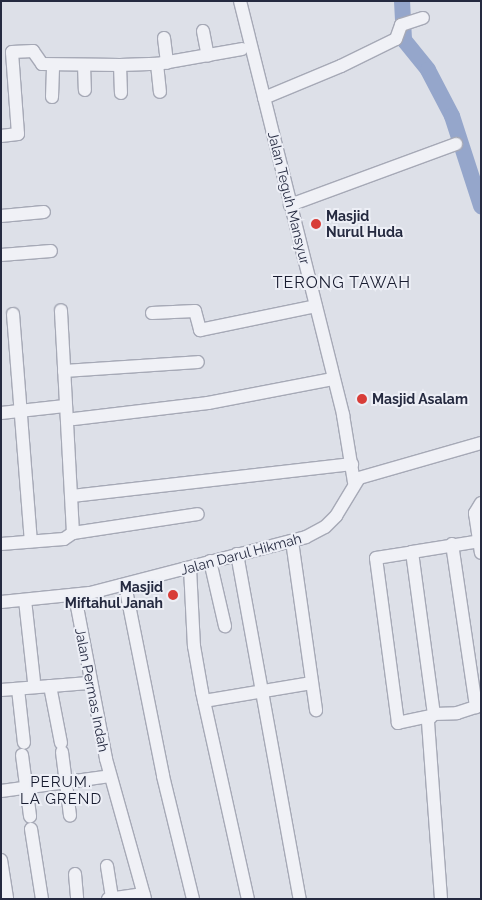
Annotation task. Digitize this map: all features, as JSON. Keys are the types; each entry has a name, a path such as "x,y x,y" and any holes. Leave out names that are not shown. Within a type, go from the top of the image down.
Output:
{"street":[{"name":"Jalan Teguh Mansyur","path":"240,1 316,306 352,464 354,482"},
{"path":"264,98 341,66 396,39 401,25 419,19"},
{"path":"202,31 208,56"},
{"path":"160,92 164,38"},
{"path":"1,136 18,134 12,52 33,51 40,64 120,66 162,64 242,49"},
{"path":"52,97 53,64"},
{"path":"84,65 85,90"},
{"path":"120,66 121,94"},
{"path":"290,206 456,144"},
{"path":"1,216 44,212"},
{"path":"1,255 51,251"},
{"path":"152,313 195,311 200,330 316,306"},
{"path":"61,310 73,533"},
{"path":"13,314 23,411 31,542"},
{"path":"64,372 198,362"},
{"path":"74,419 208,403 333,378"},
{"path":"1,414 65,406"},
{"path":"354,482 374,472 481,443"},
{"path":"72,496 352,464"},
{"name":"Jalan Darul Hikmah","path":"1,602 75,596 124,585 313,535 331,522 354,482"},
{"path":"452,544 478,706 458,712 432,715 398,723 376,558 452,544 480,545 475,513 481,503"},
{"path":"1,544 64,539 73,533 198,514"},
{"path":"292,541 316,710"},
{"path":"412,552 432,715 441,899"},
{"path":"237,554 259,686 262,690 300,899"},
{"path":"210,561 225,626"},
{"path":"190,568 194,646 204,701 248,899"},
{"path":"124,585 163,776 193,899"},
{"name":"Jalan Permas Indah","path":"75,596 89,683 110,776 144,896"},
{"path":"25,600 34,681"},
{"path":"1,690 89,683"},
{"path":"204,701 312,683"},
{"path":"50,686 67,781 70,815"},
{"path":"18,689 30,816"},
{"path":"1,791 110,776"},
{"path":"30,830 42,899"},
{"path":"1,860 7,899"},
{"path":"108,866 111,899 144,896"},
{"path":"74,874 77,899"}],"waterway":[{"path":"402,1 404,40 428,70 452,116 481,206"}],"place":[{"name":"Masjid Nurul Huda","path":"316,224"},
{"name":"Masjid Asalam","path":"362,399"},
{"name":"Masjid Miftahul Janah","path":"173,595"}],"district":[{"name":"TERONG TAWAH","path":"342,283"},
{"name":"PERUM. LA GREND","path":"61,790"}]}
